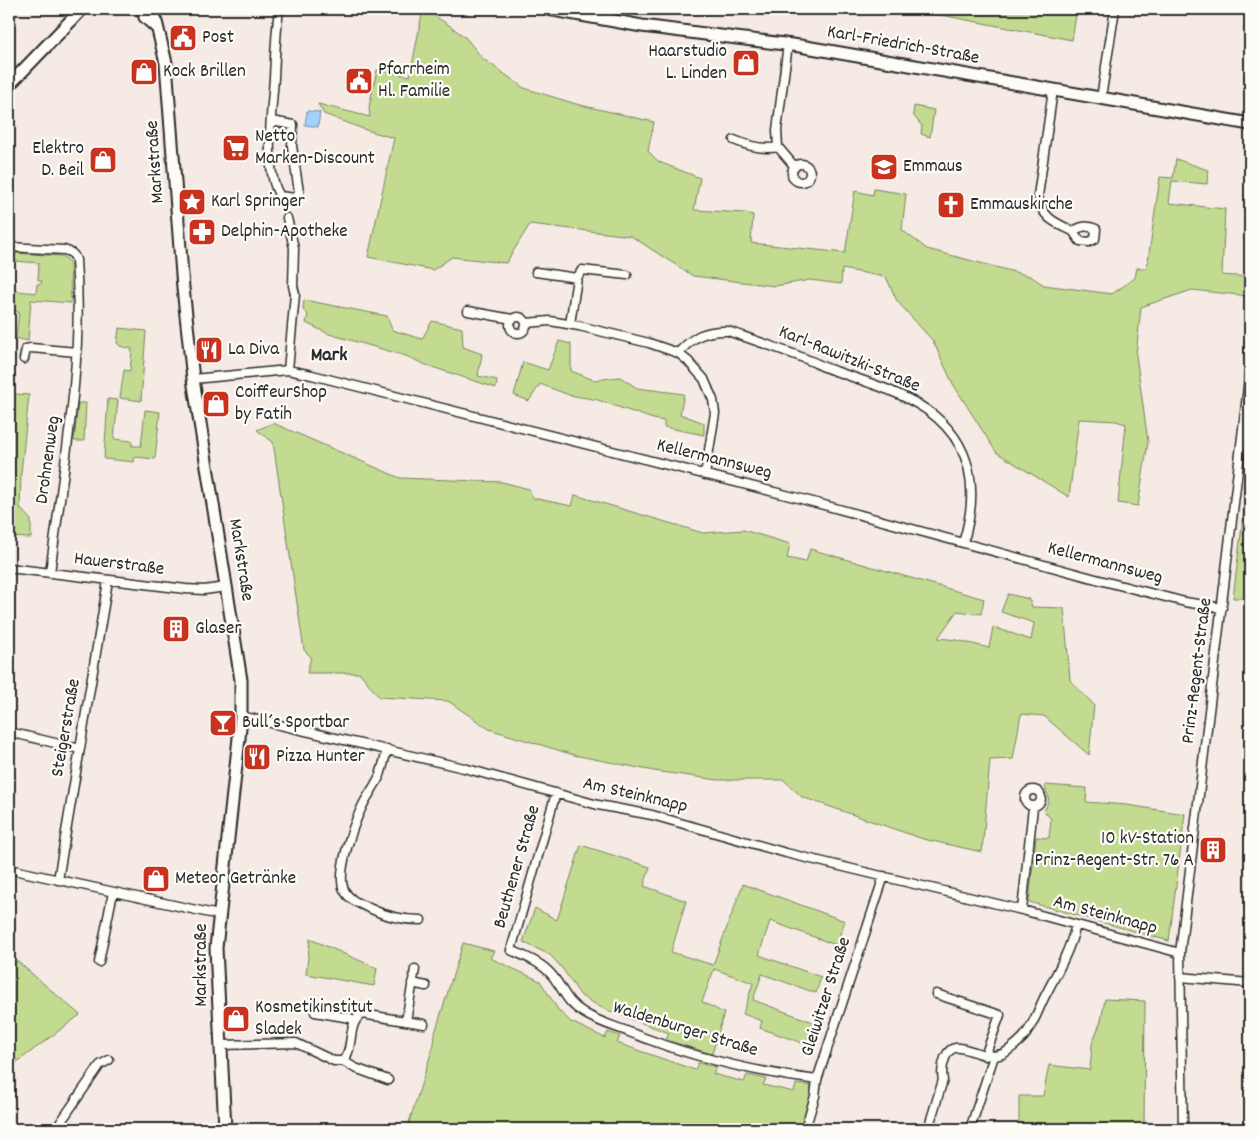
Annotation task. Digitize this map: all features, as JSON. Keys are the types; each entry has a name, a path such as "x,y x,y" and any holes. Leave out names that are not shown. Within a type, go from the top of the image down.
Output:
{"main road":[{"name":"Markstraße","path":"142,9 145,17 156,27"},
{"name":"Markstraße","path":"152,9 166,63 183,288 193,379 241,680 241,716 216,948 225,1129"},
{"name":"Karl-Friedrich-Straße","path":"548,9 642,26 788,44 1250,124"},
{"path":"9,84 83,10"}],"street":[{"path":"272,121 292,124 292,155 299,192 295,198 280,196 276,189 270,154 272,121 279,9"},
{"path":"1101,98 1115,9"},
{"path":"788,44 776,130 778,146 795,167"},
{"path":"1053,90 1038,196 1041,208 1046,216 1073,231"},
{"path":"734,140 748,146 772,148 778,146"},
{"path":"287,218 294,248 293,286 295,294 288,370"},
{"name":"Drohnenweg","path":"9,247 54,249 70,252 75,255 79,304 77,352 72,411 50,573"},
{"path":"570,324 577,278 582,270 627,275"},
{"path":"536,272 577,278"},
{"path":"468,311 512,319 520,317 526,322 550,321 570,324 649,343 678,353 704,379 713,400 715,413 705,475"},
{"path":"512,319 510,327 516,332 523,330 526,322"},
{"name":"Karl-Rawitzki-Straße","path":"678,353 688,342 702,334 714,330 728,331 860,379 900,396 928,411 953,437 968,464 971,494 964,543"},
{"path":"24,359 26,349 31,348 77,352"},
{"name":"Kellermannsweg","path":"193,379 288,370 442,407 705,475 1185,602 1222,608"},
{"name":"Prinz-Regent-Straße","path":"1183,1129 1184,1094 1180,953 1250,370"},
{"name":"Hauerstraße","path":"9,568 201,590 226,588"},
{"name":"Steigerstraße","path":"58,880 108,580"},
{"name":"Am Steinknapp","path":"241,716 387,749 598,805 652,815 786,853 1022,910 1180,953"},
{"path":"9,732 80,749"},
{"path":"387,749 379,777 361,809 353,828 343,866 343,888 353,900 374,910 395,918 421,920"},
{"name":"Beuthener Straße","path":"511,950 556,793"},
{"path":"1022,910 1033,807"},
{"path":"9,869 219,915"},
{"name":"Gleiwitzer Straße","path":"805,1129 815,1096 817,1080 884,876"},
{"path":"99,962 113,892"},
{"path":"928,1129 943,1080 941,1073 943,1065 951,1048 957,1046 989,1056 1001,1055 1009,1050 1026,1033 1072,939 1076,925"},
{"name":"Waldenburger Straße","path":"511,950 543,967 550,973 572,1005 595,1020 709,1059 789,1077 817,1080"},
{"path":"406,1020 415,969"},
{"path":"1180,977 1250,983"},
{"path":"412,983 426,986"},
{"path":"936,994 1000,1016 970,1129"},
{"path":"315,1012 350,1018 355,1021"},
{"path":"343,1061 348,1052 355,1021 362,1014 424,1024"},
{"path":"221,1046 296,1043 334,1061 343,1061 355,1068 388,1080"},
{"path":"56,1129 100,1065 109,1060"}],"green space":[{"path":"423,9 466,38 482,58 524,88 576,104 654,122 648,151 659,162 700,178 694,210 753,215 751,243 845,253 855,191 873,195 874,189 906,194 902,230 927,249 1030,276 1044,285 1112,294 1135,278 1137,268 1147,268 1160,177 1173,178 1176,159 1208,170 1207,184 1172,181 1169,203 1225,209 1222,275 1249,277 1248,296 1192,290 1141,307 1136,355 1148,442 1138,506 1118,503 1126,424 1116,421 1079,419 1069,497 996,452 953,384 933,341 897,301 886,277 842,269 841,284 810,280 775,286 693,276 631,236 530,224 506,263 452,257 433,270 368,257 394,138 366,130 324,114 318,104 370,117 369,107 377,70 410,76"},
{"path":"864,9 1077,9 1072,40 925,12"},
{"path":"914,106 934,110 930,137 921,134 922,126 913,115"},
{"path":"15,253 61,256 67,259 70,264 71,303 31,300 28,341 16,338 19,312 9,311 9,290 36,293 37,284 41,284 42,281 38,280 39,263 15,261"},
{"path":"304,300 387,316 392,330 422,339 432,321 462,328 463,347 482,354 478,376 497,380 496,388 426,365 406,356 329,334 306,323 308,315 303,310"},
{"path":"119,328 146,331 141,401 120,398 124,370 130,371 132,349 120,346 117,343"},
{"path":"559,341 571,344 571,371 594,380 620,377 637,388 684,394 680,414 704,423 704,435 664,427 664,421 598,400 569,395 540,384 529,401 514,395 523,362 548,370"},
{"path":"12,395 29,395 21,473 20,508 31,520 31,538 9,537 9,426"},
{"path":"108,399 118,400 114,439 132,441 132,446 141,446 145,410 160,412 155,459 135,457 134,462 104,459"},
{"path":"78,403 86,403 84,441 74,441"},
{"path":"273,423 400,478 502,482 529,489 533,498 572,506 575,495 703,533 743,530 790,544 787,558 806,562 810,549 984,599 981,614 957,611 938,638 957,640 989,648 993,627 1031,640 1034,623 1001,612 1008,594 1029,599 1032,607 1064,608 1070,680 1094,705 1089,755 1044,716 1021,714 1013,759 990,760 982,852 923,839 802,797 784,780 718,780 654,771 574,755 489,729 448,701 379,697 360,673 307,673 311,657 304,650 273,442 257,430"},
{"path":"1250,461 1250,598 1233,598"},
{"path":"1045,785 1087,788 1086,802 1127,805 1185,814 1169,941 1029,902 1036,837 1049,838 1051,819 1044,811 1049,799"},
{"path":"581,845 650,867 644,886 686,901 671,952 713,965 743,884 845,921 836,945 770,921 759,955 821,977 816,993 762,974 753,1000 813,1022 805,1044 760,1028 762,1021 743,1014 753,983 714,969 702,1002 724,1013 712,1054 666,1040 669,1033 604,1009 581,996 562,968 550,955 523,942 535,908 557,920"},
{"path":"310,939 377,968 374,986 306,974"},
{"path":"463,943 494,951 490,958 540,981 559,1011 571,1022 605,1038 608,1032 620,1036 617,1043 695,1070 698,1063 717,1067 713,1074 744,1082 747,1075 766,1079 763,1085 794,1092 796,1084 813,1086 803,1129 407,1129"},
{"path":"17,961 80,1015 9,1068 9,971"},
{"path":"1105,999 1145,1001 1144,1129 1019,1129 1019,1096 1043,1096 1049,1065 1090,1070 1092,1044 1101,1021"}],"water":[{"path":"307,111 320,112 318,127 305,125"}],"place":[{"name":"Post","path":"183,38"},
{"name":"Haarstudio L. Linden","path":"746,63"},
{"name":"Kock Brillen","path":"144,72"},
{"name":"Pfarrheim Hl. Familie","path":"359,81"},
{"name":"Netto Marken-Discount","path":"236,148"},
{"name":"Elektro D. Beil","path":"103,160"},
{"name":"Emmaus","path":"884,167"},
{"name":"Karl Springer","path":"192,202"},
{"name":"Emmauskirche","path":"951,205"},
{"name":"Delphin-Apotheke","path":"202,232"},
{"name":"La Diva","path":"209,350"},
{"name":"CoiffeurShop by Fatih","path":"216,404"},
{"name":"Glaser","path":"176,629"},
{"name":"Bull´s Sportbar","path":"223,723"},
{"name":"Pizza Hunter","path":"257,757"},
{"name":"10 kV-Station Prinz-Regent-Str. 76 A","path":"1213,850"},
{"name":"Meteor Getränke","path":"156,879"},
{"name":"Kosmetikinstitut Sladek","path":"236,1019"}],"district":[{"name":"Mark","path":"329,356"}]}
